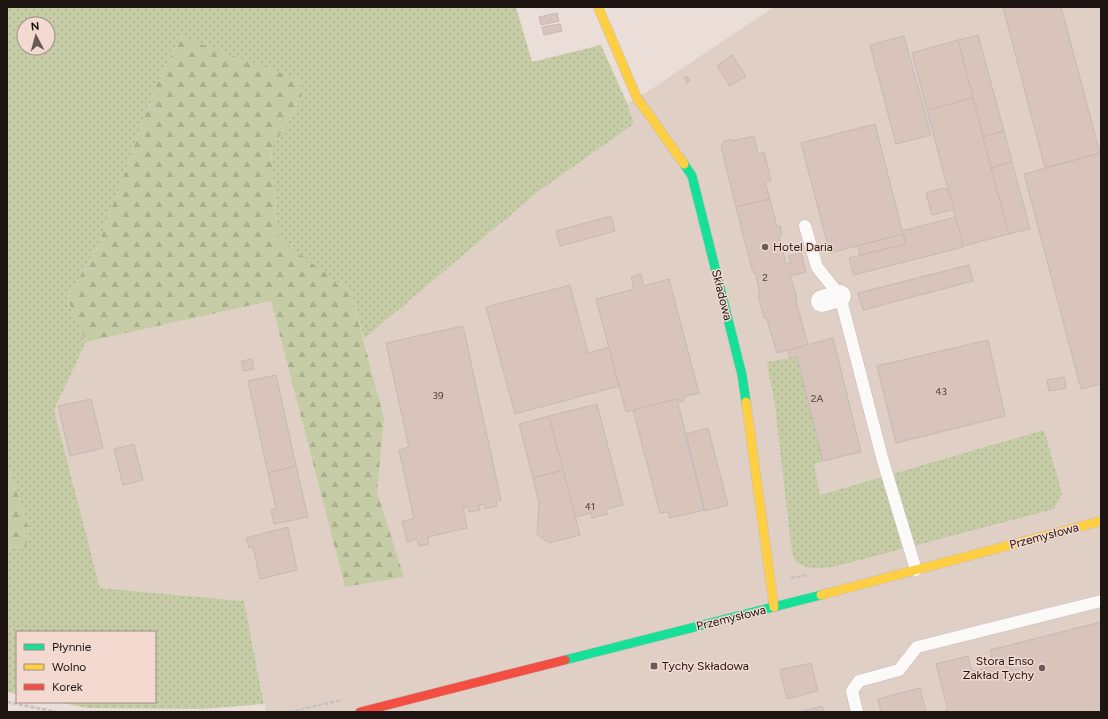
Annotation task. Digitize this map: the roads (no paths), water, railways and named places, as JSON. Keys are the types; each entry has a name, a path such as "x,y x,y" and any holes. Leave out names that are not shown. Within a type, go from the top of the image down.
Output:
{"street":[{"name":"Składowa","path":"598,7 637,98 692,176 742,375 774,607"},
{"name":"Przemysłowa","path":"360,712 774,607 1101,521"}],"lane":[{"path":"805,226 817,267 831,299 916,570"},
{"path":"857,712 852,691 859,680 899,670 917,647 1101,601"}],"place":[{"name":"Hotel Daria","path":"765,247"},
{"name":"Tychy Składowa","path":"654,666"},
{"name":"Stora Enso Zakład Tychy","path":"1042,668"}]}
